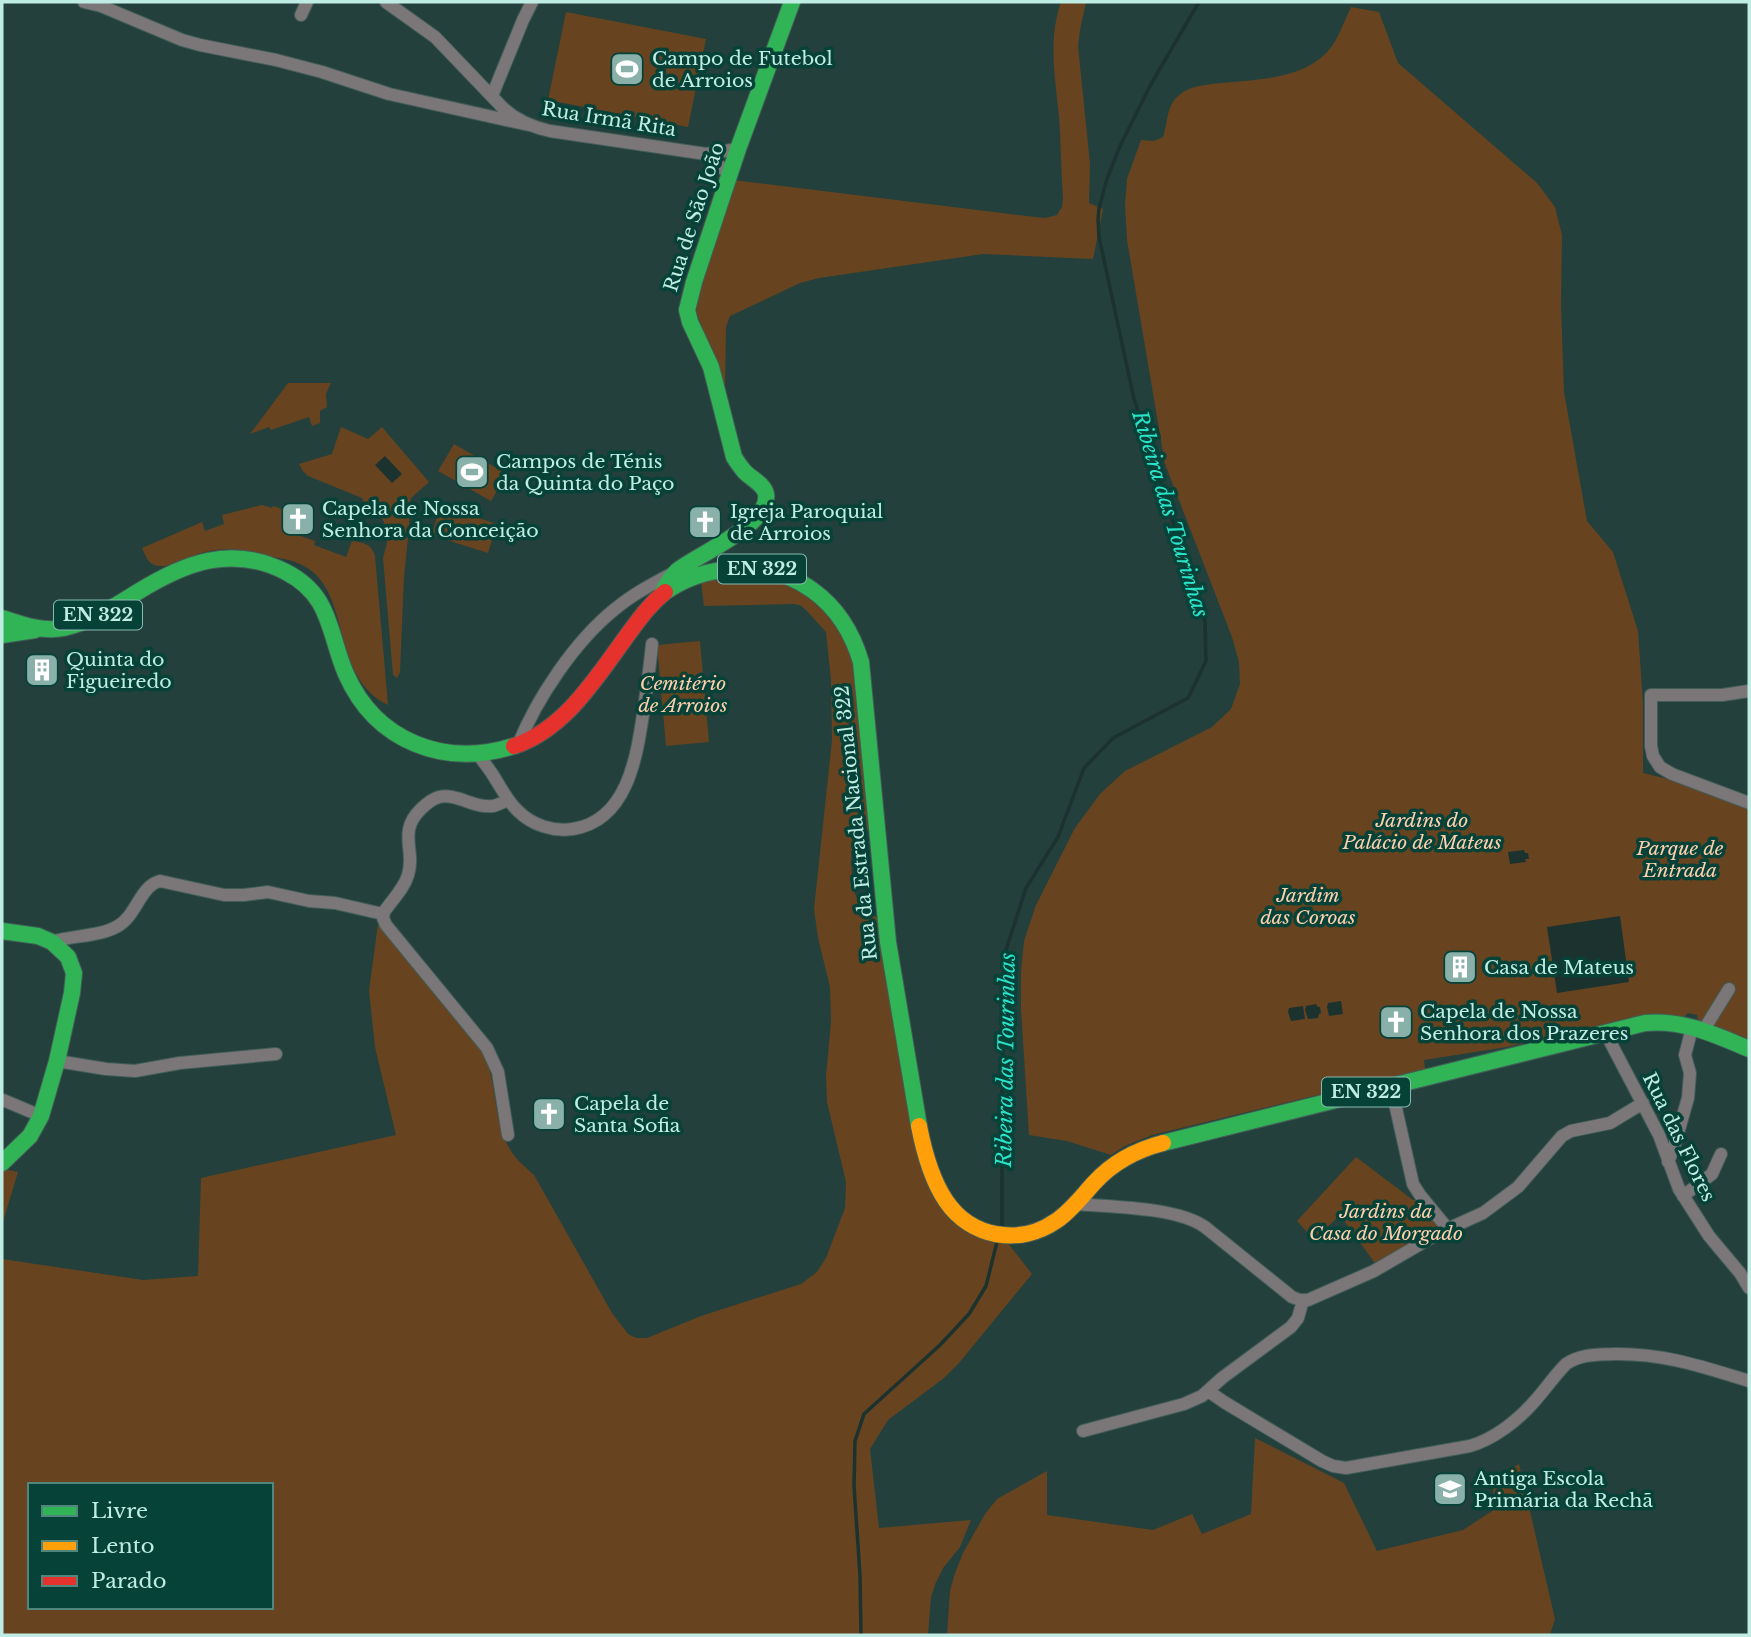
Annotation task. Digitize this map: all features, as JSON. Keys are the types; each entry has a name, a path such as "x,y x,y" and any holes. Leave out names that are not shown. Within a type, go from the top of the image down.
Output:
{"main road":[{"name":"Rua de São João","path":"662,594 667,581 681,568 746,528 756,518 765,500 762,487 742,470 734,457 711,367 690,323 687,310 729,174 792,2"},
{"name":"Rua da Estrada Nacional 322","path":"2,618 15,625 35,630 57,630 81,623 198,561 229,558 266,564 293,576 310,589 318,600 329,622 349,681 359,698 380,722 401,738 424,748 450,754 478,754 518,745 543,732 567,712 647,609 662,594 685,580 705,572 736,568 761,569 784,575 813,590 830,605 849,631 859,656 863,676 888,942 923,1145 934,1177 952,1210 971,1226 1002,1235 1028,1233 1042,1229 1059,1219 1110,1167 1143,1148 1605,1032 1657,1022 1675,1024 1698,1029 1749,1049"},
{"path":"2,635 35,630"},
{"path":"2,931 38,936 52,942 68,957 74,973 57,1061 41,1116 30,1136 2,1163"}],"street":[{"path":"84,2 101,6 200,45 276,60 389,94 528,125"},
{"path":"301,15 307,2"},
{"name":"Rua Irmã Rita","path":"386,2 435,37 510,115 528,125 550,131 706,155"},
{"path":"492,96 532,2"},
{"path":"706,155 738,149"},
{"path":"706,155 729,174"},
{"path":"518,745 528,722 555,677 597,625 633,596 681,568"},
{"path":"478,754 508,800 527,819 557,830 583,827 600,818 613,807 627,783 636,753 652,644"},
{"path":"1749,691 1722,695 1651,695 1650,741 1656,761 1668,773 1749,803"},
{"path":"497,781 498,751"},
{"path":"508,800 488,806 454,797 443,797 421,809 408,831 408,876 383,914 386,925 489,1052 498,1072 508,1135"},
{"path":"52,942 116,927 132,914 150,885 160,881 224,895 268,892 383,914"},
{"path":"1668,1162 1688,1098 1690,1074 1685,1055 1698,1029 1729,989"},
{"name":"Rua das Flores","path":"1605,1032 1643,1103 1683,1196 1709,1236 1749,1288"},
{"path":"57,1061 135,1071 180,1063 276,1054"},
{"path":"1391,1086 1413,1184 1448,1228"},
{"path":"3,1100 41,1116"},
{"path":"1076,1204 1162,1212 1190,1219 1205,1227 1285,1292 1303,1300 1318,1297 1374,1270 1448,1228 1479,1216 1511,1194 1566,1133 1609,1123 1643,1103"},
{"path":"1683,1196 1712,1174 1721,1154"},
{"path":"1083,1431 1188,1403 1208,1391 1291,1327 1298,1318 1303,1300"},
{"path":"1208,1391 1322,1461 1346,1468 1470,1446 1484,1441 1519,1417 1559,1370 1580,1357 1623,1354 1669,1358 1749,1381"}],"green space":[{"path":"1061,2 1086,2 1078,46 1090,164 1089,203 1103,209 1093,259 983,254 800,283 730,316 726,327 725,389 719,366 697,314 696,299 733,180 1035,217 1057,215 1063,199 1054,44"},
{"name":"Jardins do Palácio de Mateus","path":"1351,7 1379,12 1398,63 1537,183 1555,207 1562,235 1564,392 1587,521 1613,552 1638,631 1643,703 1643,773 1749,808 1749,1039 1698,1021 1697,1015 1688,1013 1684,1017 1622,1020 1507,1047 1424,1060 1425,1069 1152,1135 1111,1155 1067,1141 1029,1135 1021,973 1024,941 1036,905 1075,828 1100,794 1125,771 1212,727 1231,709 1240,684 1239,662 1232,637 1165,464 1127,240 1127,179 1141,140 1154,141 1163,137 1173,101 1181,94 1198,86 1258,80 1305,68 1329,50"},
{"name":"Campo de Futebol de Arroios","path":"566,12 706,39 688,127 548,100"},
{"path":"288,383 331,383 326,394 327,407 320,411 320,423 312,426 309,417 250,434"},
{"path":"341,427 368,439 382,427 429,482 411,498 409,510 400,672 397,678 393,675 383,558 387,543 384,522 381,517 369,513 362,498 308,476 299,464 332,454"},
{"name":"Campos de Ténis da Quinta do Paço","path":"454,444 507,474 491,501 438,471"},
{"path":"262,505 294,513 291,521 302,525 298,535 315,541 314,545 346,557 352,541 371,548 375,556 388,705 369,692 357,674 328,592 317,576 300,564 231,549 205,552 167,566 154,565 146,558 142,548 202,522 205,531 224,524 222,515"},
{"name":"Campos de Ténis da Quinta do Paço","path":"441,506 497,524 488,553 431,535"},
{"path":"754,575 791,585 821,606 843,634 855,662 870,827 851,852 854,890 861,905 878,918 930,1186 1007,1242 1032,1274 959,1363 944,1378 888,1420 870,1449 879,1528 971,1520 960,1547 943,1568 936,1582 931,1597 928,1635 2,1635 2,1259 143,1280 198,1276 201,1178 396,1135 375,1047 369,991 378,924 481,1049 491,1074 501,1126 508,1146 534,1175 612,1313 628,1334 636,1338 647,1338 701,1316 801,1284 817,1272 826,1258 845,1208 846,1182 827,1102 830,987 814,909 832,740 831,680 826,632 800,605 704,606 701,582"},
{"name":"Cemitério de Arroios","path":"700,641 709,742 666,746 657,645"},
{"name":"Jardins da Casa do Morgado","path":"1356,1157 1413,1200 1420,1199 1445,1227 1377,1266 1340,1215 1314,1240 1297,1221"},
{"path":"4,1169 18,1172 2,1225 2,1171"},
{"path":"1255,1438 1344,1483 1377,1551 1463,1530 1492,1511 1494,1478 1519,1464 1555,1619 1550,1635 947,1635 950,1591 955,1573 985,1514 997,1499 1047,1471 1047,1515 1153,1530 1192,1514 1202,1534 1251,1514"}],"water":[{"path":"385,456 402,474 392,483 375,465"},
{"path":"1524,850 1529,859 1525,859 1526,862 1510,864 1508,852"},
{"path":"1620,916 1629,982 1557,993 1547,927"},
{"path":"1341,1001 1343,1014 1329,1016 1328,1003"},
{"path":"1316,1004 1321,1013 1318,1018 1308,1019 1306,1006"},
{"path":"1303,1006 1305,1019 1291,1021 1289,1008"}],"waterway":[{"name":"Ribeira das Tourinhas","path":"1002,1228 1005,953 1026,888 1058,837 1084,768 1113,738 1188,698 1206,661 1205,622 1134,399 1099,237 1098,220 1107,179 1120,146 1151,84 1199,2"},
{"name":"Ribeira das Tourinhas","path":"861,1635 854,1486 855,1441 864,1414 940,1345 969,1314 986,1286 997,1242"}],"traffic: fast":[{"path":"662,594 677,571 745,528 764,506 765,490 744,471 734,457 711,367 687,310 738,149 792,2"},
{"path":"2,618 40,628 64,628 83,622 154,582 190,566 227,558 246,559 286,572 312,592 326,616 346,674 359,698 375,717 394,732 415,744 438,751 463,754 514,746"},
{"path":"665,592 688,579 713,571 754,569 776,573 796,580 829,604 853,640 861,662 888,942 919,1126"},
{"path":"2,635 35,630"},
{"path":"2,931 38,936 52,942 68,957 74,973 57,1061 41,1116 30,1136 2,1163"},
{"path":"1163,1143 1645,1023 1685,1026 1749,1049"}],"traffic: slow":[{"path":"919,1126 932,1174 946,1201 956,1214 969,1223 997,1234 1027,1234 1042,1229 1071,1208 1117,1163 1134,1153 1163,1143"}],"traffic: jam":[{"path":"514,746 533,738 565,714 593,683 646,611 665,592"}],"place":[{"name":"Campo de Futebol de Arroios","path":"627,69"},
{"name":"Campos de Ténis da Quinta do Paço","path":"472,472"},
{"name":"Capela de Nossa Senhora da Conceição","path":"298,519"},
{"name":"Igreja Paroquial de Arroios","path":"705,522"},
{"name":"Quinta do Figueiredo","path":"42,670"},
{"name":"Casa de Mateus","path":"1460,967"},
{"name":"Capela de Nossa Senhora dos Prazeres","path":"1396,1022"},
{"name":"Capela de Santa Sofia","path":"549,1114"},
{"name":"Antiga Escola Primária da Rechã","path":"1450,1489"}],"park label":[{"name":"Parque de Entrada","path":"1680,859"},
{"name":"Jardim das Coroas","path":"1308,906"}]}
